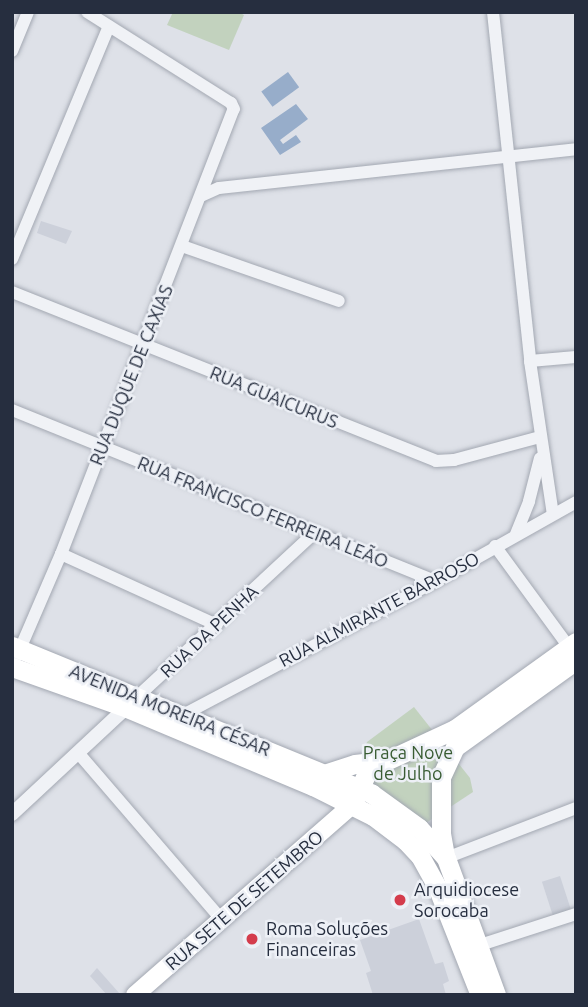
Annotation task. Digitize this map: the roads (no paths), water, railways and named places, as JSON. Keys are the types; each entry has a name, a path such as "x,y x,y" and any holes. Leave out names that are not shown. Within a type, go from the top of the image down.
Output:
{"main road":[{"path":"356,796 367,772 384,761 412,750 467,737 573,650"},
{"name":"AVENIDA MOREIRA CÉSAR","path":"18,653 38,676 181,716 320,780"},
{"name":"AVENIDA MOREIRA CÉSAR","path":"18,653 320,780"},
{"path":"446,744 440,811 446,858 496,995"},
{"path":"412,750 429,749 437,753 441,777"},
{"path":"320,780 355,764 384,761"},
{"path":"320,780 356,796 446,858"},
{"path":"356,796 373,816 412,834 416,851 438,889 480,995"},
{"name":"RUA SETE DE SETEMBRO","path":"135,995 356,796"},
{"path":"412,834 431,822 440,811"}],"street":[{"path":"12,51 28,12"},
{"path":"12,259 109,26 87,12"},
{"path":"493,12 530,361 553,514"},
{"name":"RUA DUQUE DE CAXIAS","path":"18,653 61,554 203,195 234,109 231,103 109,26"},
{"path":"203,195 219,188 576,149"},
{"path":"182,246 339,301"},
{"name":"RUA GUAICURUS","path":"12,292 436,461 454,460 541,442"},
{"path":"530,361 576,357"},
{"name":"RUA FRANCISCO FERREIRA LEÃO","path":"12,410 436,581"},
{"path":"516,534 531,496 541,442"},
{"path":"531,496 535,514 540,521"},
{"name":"RUA ALMIRANTE BARROSO","path":"181,716 436,581 576,502"},
{"name":"RUA DA PENHA","path":"12,814 80,755 313,533"},
{"path":"495,546 573,650"},
{"path":"61,554 217,625"},
{"path":"80,755 221,919"},
{"path":"446,858 576,807"},
{"path":"477,946 576,914"}],"water":[{"path":"288,72 299,87 272,107 261,91"},
{"path":"296,104 308,119 280,140 283,144 296,135 301,142 280,155 261,128"}],"place":[{"name":"Arquidiocese Sorocaba","path":"400,900"},
{"name":"Roma Soluções Financeiras","path":"252,939"}],"park label":[{"name":"Praça Nove de Julho","path":"408,763"}]}
